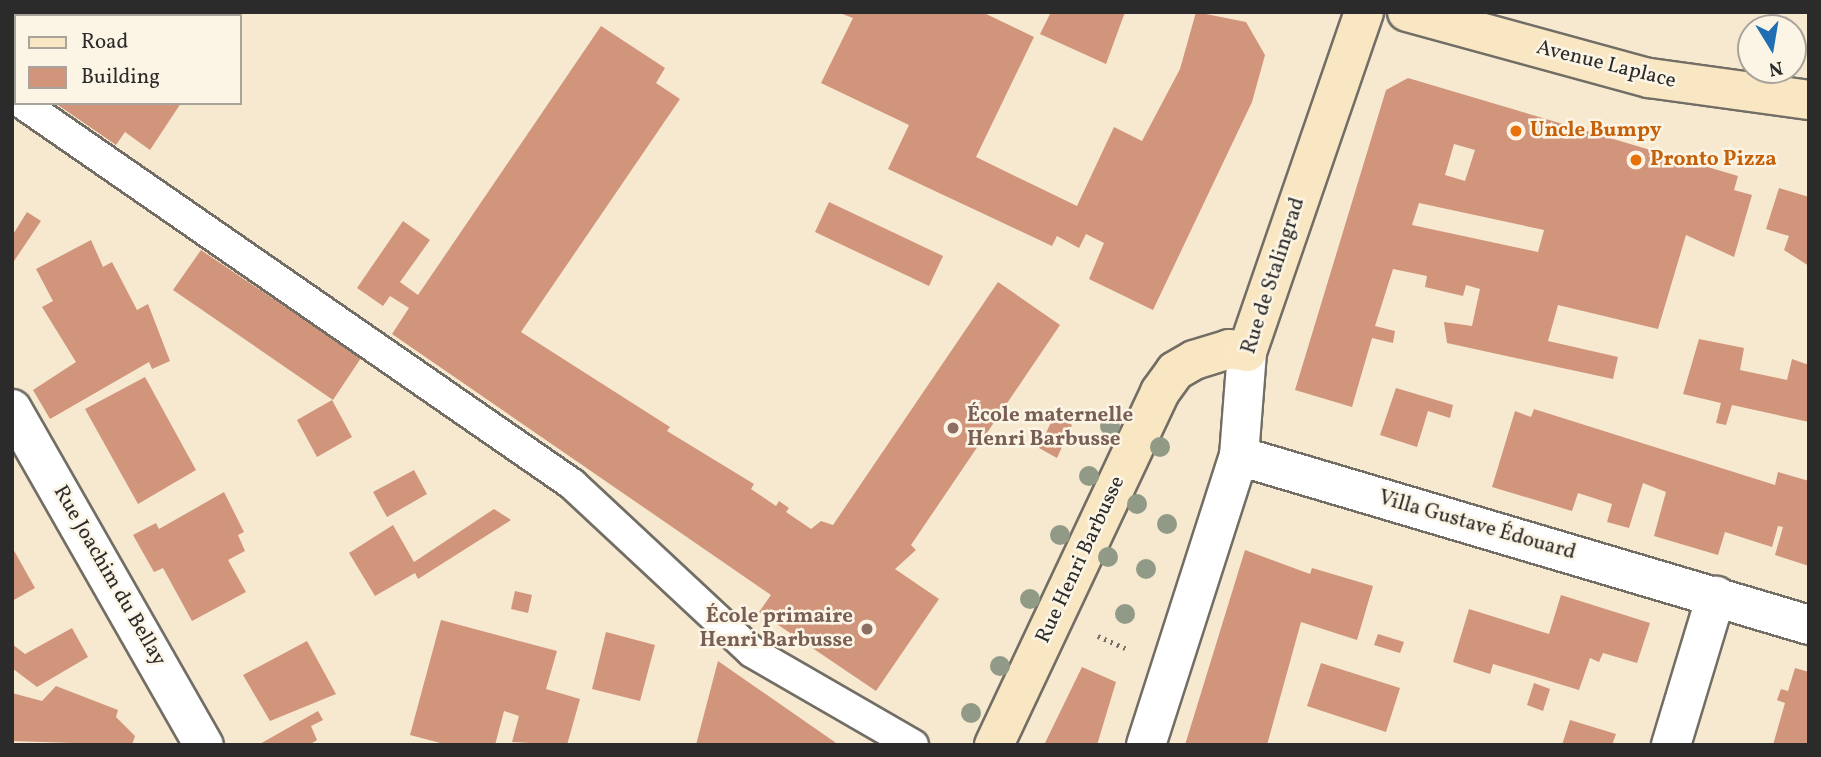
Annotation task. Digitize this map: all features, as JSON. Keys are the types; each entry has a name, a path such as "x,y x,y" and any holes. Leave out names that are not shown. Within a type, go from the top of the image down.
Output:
{"street":[{"name":"Rue de Stalingrad","path":"1146,745 1239,456 1247,352 1364,12"},
{"name":"Avenue Laplace","path":"1407,12 1649,78 1809,100"},
{"name":"Rue Henri Barbusse","path":"994,745 1160,392 1175,371 1194,360 1229,349 1247,352"},
{"name":"Rue Joachim du Bellay","path":"12,409 204,745"},
{"name":"Villa Gustave Édouard","path":"1239,456 1809,625"},
{"path":"1671,745 1716,596"}],"lane":[{"path":"25,105 572,484 752,652 913,745"}],"path":[{"path":"1092,633 1139,654"}],"building":[{"path":"112,12 243,12 176,14 111,14"},
{"path":"837,12 982,12 1034,37 976,157 1077,206 1114,127 1142,141 1180,69 1196,12 1246,22 1265,55 1252,102 1153,310 1089,279 1104,243 1086,234 1079,248 1057,236 1052,246 888,169 909,125 821,83 853,18"},
{"path":"1051,12 1125,12 1106,64 1040,34"},
{"path":"601,26 665,68 656,83 680,99 521,332 670,427 667,431 754,484 751,489 776,506 779,501 789,508 786,512 811,529 821,521 833,525 998,282 1060,325 911,545 916,550 895,569 939,599 876,691 759,612 771,595 392,334 409,308 390,296 383,306 357,288 403,221 430,240 400,282 418,295"},
{"path":"1408,78 1738,176 1734,190 1752,195 1734,257 1686,235 1658,329 1558,305 1548,341 1618,357 1613,379 1447,343 1444,322 1472,326 1480,289 1466,285 1463,296 1425,287 1427,276 1393,269 1375,326 1395,331 1393,343 1372,338 1352,407 1295,390 1386,90","holes":["1454,144 1475,150 1465,181 1445,175","1419,203 1544,230 1538,252 1412,225"]},
{"path":"58,105 180,105 150,150 125,132 116,145"},
{"path":"1779,188 1809,197 1809,266 1784,250 1789,236 1766,229"},
{"path":"829,202 943,256 929,286 815,232"},
{"path":"27,212 41,221 12,264 12,236"},
{"path":"91,240 103,267 112,262 137,310 148,304 170,361 152,369 149,362 50,419 33,390 76,362 42,307 53,301 36,269"},
{"path":"201,250 361,358 333,400 173,290"},
{"path":"1699,339 1744,348 1740,370 1787,380 1792,359 1809,365 1809,422 1732,405 1726,425 1716,423 1721,403 1683,394"},
{"path":"145,377 196,470 138,504 85,409"},
{"path":"1396,388 1453,405 1450,418 1428,411 1417,447 1380,435"},
{"path":"332,400 352,437 317,457 297,420"},
{"path":"1534,409 1775,485 1778,472 1809,481 1809,566 1775,555 1783,527 1778,526 1772,547 1725,532 1718,555 1654,536 1666,492 1643,483 1629,528 1607,522 1612,504 1578,493 1572,511 1492,487 1515,411 1531,417"},
{"path":"1054,416 1072,425 1057,458 1039,448"},
{"path":"414,470 427,494 387,517 373,492"},
{"path":"224,492 244,532 238,535 245,551 228,560 246,592 192,621 163,568 154,572 133,535 156,523 159,529"},
{"path":"494,509 511,520 418,579 415,573 375,596 349,553 393,525 414,562"},
{"path":"12,547 35,588 12,601"},
{"path":"1245,550 1310,574 1312,568 1373,586 1357,640 1301,622 1267,745 1185,745"},
{"path":"515,591 532,595 528,613 511,609"},
{"path":"1561,595 1650,623 1637,663 1603,653 1599,662 1590,658 1579,690 1493,664 1490,674 1453,662 1469,609 1549,634"},
{"path":"441,620 557,651 546,689 580,699 567,745 512,742 519,716 504,711 495,745 448,745 410,735"},
{"path":"72,628 88,657 37,687 12,668 12,644 25,654"},
{"path":"606,632 655,645 640,701 592,689"},
{"path":"1378,634 1404,642 1400,653 1374,645"},
{"path":"307,641 336,694 270,721 243,675"},
{"path":"718,661 839,745 696,745"},
{"path":"1321,663 1400,688 1386,732 1307,706"},
{"path":"1082,667 1116,682 1097,745 1044,745"},
{"path":"1795,668 1809,672 1809,745 1773,745 1785,703 1777,700 1781,689 1788,691"},
{"path":"1534,683 1550,689 1543,711 1527,705"},
{"path":"56,686 118,710 116,717 135,736 132,745 12,741 12,693 42,701"},
{"path":"318,711 323,720 311,726 317,740 309,745 258,745"},
{"path":"1570,720 1616,734 1612,745 1562,745"}],"place":[{"name":"Uncle Bumpy","path":"1516,131"},
{"name":"Pronto Pizza","path":"1636,160"},
{"name":"École maternelle Henri Barbusse","path":"953,428"},
{"name":"École primaire Henri Barbusse","path":"867,629"}]}
